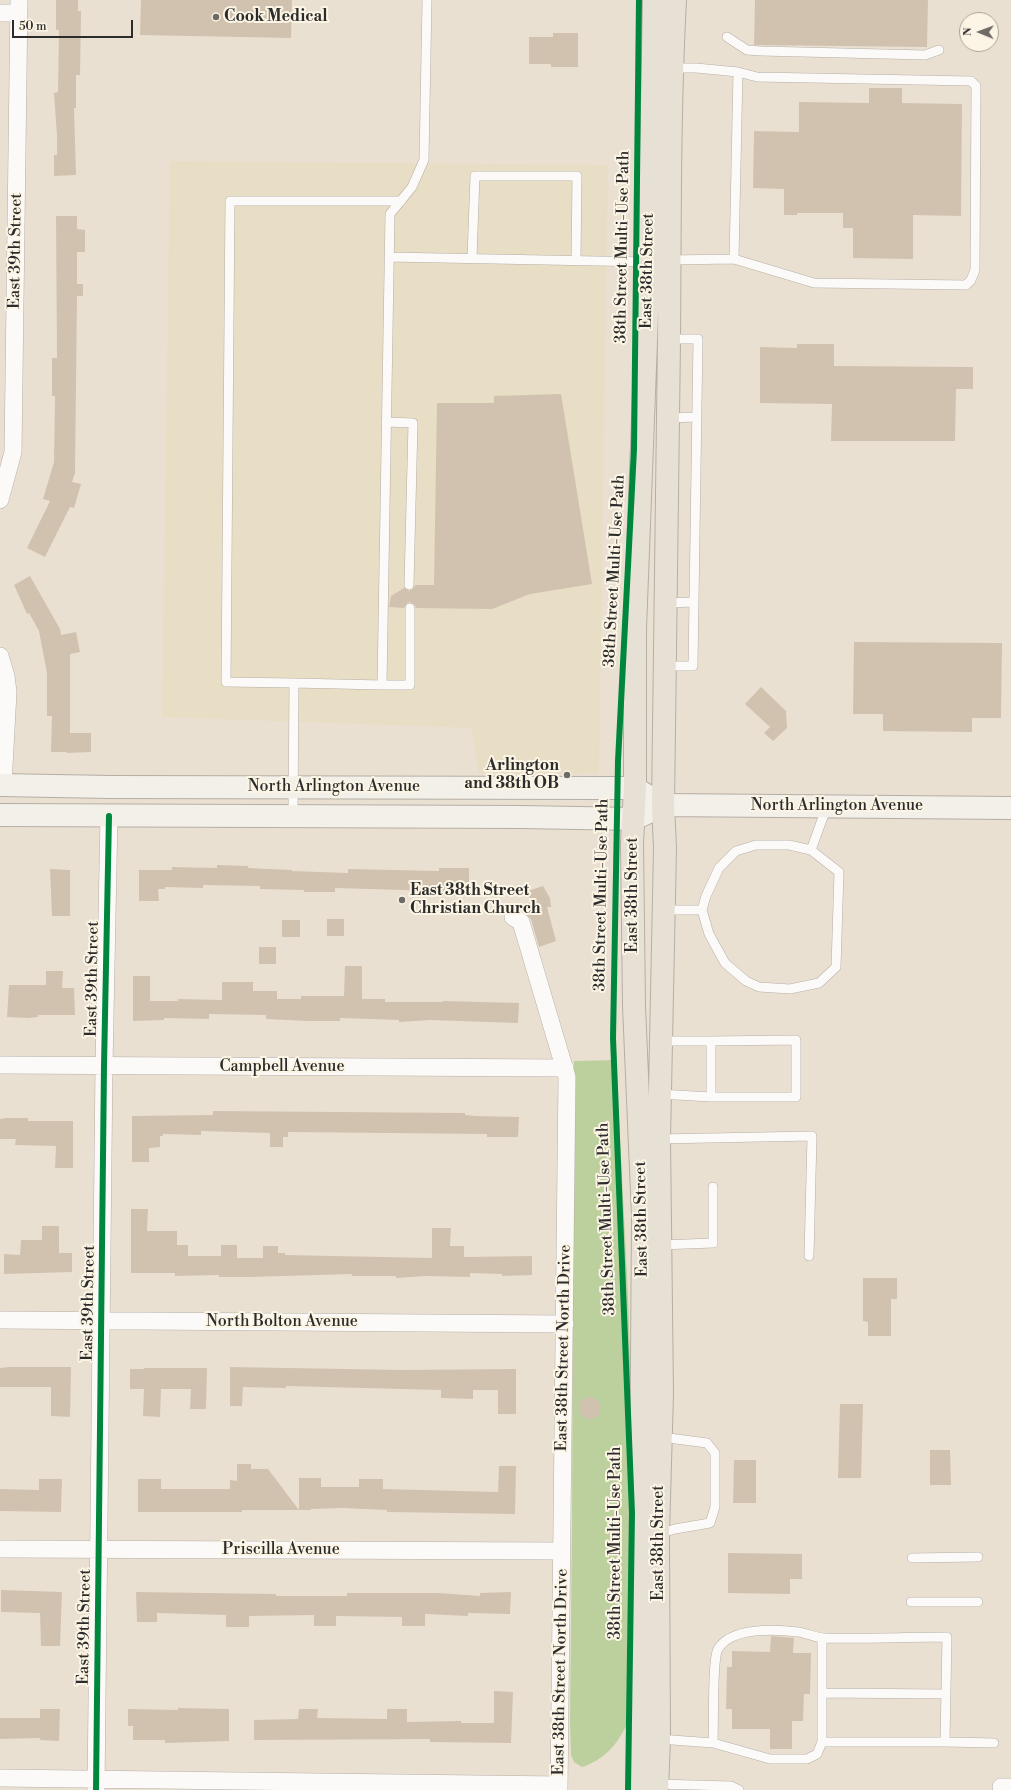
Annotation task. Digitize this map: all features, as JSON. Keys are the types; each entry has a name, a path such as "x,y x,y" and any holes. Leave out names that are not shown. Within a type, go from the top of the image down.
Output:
{"main road":[{"name":"East 38th Street","path":"651,1788 659,1739 658,1534 662,1394 659,1094 665,848 663,805 669,339 658,261 654,0"},
{"name":"East 38th Street","path":"651,1788 643,1216 634,998 632,843 635,788 635,629 675,0"},
{"name":"North Arlington Avenue","path":"2,785 110,787 293,786 635,788"},
{"path":"635,788 663,805"},
{"name":"North Arlington Avenue","path":"0,815 634,819 663,805 1011,808"}],"street":[{"path":"0,12 18,6"},
{"name":"East 39th Street","path":"0,500 13,452 18,6"},
{"path":"0,656 6,676 8,692 2,785"},
{"name":"East 39th Street","path":"96,1785 104,1066 109,816"},
{"name":"East 38th Street North Drive","path":"513,917 521,922 567,1077 559,1787"},
{"name":"Campbell Avenue","path":"0,1065 565,1068"},
{"name":"North Bolton Avenue","path":"0,1320 565,1324"},
{"name":"Priscilla Avenue","path":"0,1549 562,1551"},
{"path":"0,1778 96,1785 559,1787"}],"lane":[{"path":"382,685 390,214 412,187 424,160 427,0"},
{"path":"727,37 747,50 761,51 925,55 939,50"},
{"path":"389,257 658,261 734,259 798,279 830,284 966,285 971,280 975,270 976,86 971,81 757,78 738,72 696,68 671,68"},
{"path":"734,259 738,72"},
{"path":"472,258 475,176 577,176 576,260"},
{"path":"401,201 230,201 226,682 410,686 410,608"},
{"path":"665,666 694,666 698,338 669,339"},
{"path":"668,418 696,417"},
{"path":"386,422 413,423 409,586"},
{"path":"666,603 694,602"},
{"path":"294,683 294,816"},
{"path":"811,850 827,806"},
{"path":"756,845 789,845 811,850 839,872 836,967 820,983 790,989 759,987 746,981 725,963 710,934 702,910 706,896 719,868 736,851 756,845"},
{"path":"663,910 702,910"},
{"path":"659,1094 711,1097 796,1096 796,1040 661,1041"},
{"path":"711,1041 711,1097"},
{"path":"659,1139 812,1136 809,1256"},
{"path":"660,1245 713,1243 713,1187"},
{"path":"658,1534 675,1528 710,1523 715,1508 715,1453 707,1443 660,1437"},
{"path":"912,1558 978,1557"},
{"path":"911,1602 978,1602"},
{"path":"713,1743 715,1667 718,1649 727,1639 750,1631 774,1630 800,1632 822,1638 947,1637 945,1742"},
{"path":"659,1739 713,1743 770,1759 807,1759 817,1754 822,1742 822,1638"},
{"path":"822,1693 946,1694"},
{"path":"822,1742 994,1743"},
{"path":"651,1788 731,1786 739,1790"}],"shaded area":[{"path":"170,161 608,165 599,774 478,773 472,728 162,717"}],"green space":[{"path":"616,1060 628,1294 632,1430 633,1711 619,1738 608,1752 592,1763 582,1767 574,1762 571,1755 570,1720 574,1061"}],"building":[{"path":"56,0 78,0 78,11 81,11 80,75 76,75 76,108 74,108 76,175 54,176 54,155 57,155 57,136 54,93 58,92 59,30 56,30"},
{"name":"Cook Medical","path":"141,0 292,0 291,38 140,35"},
{"path":"755,0 928,0 927,47 754,45"},
{"path":"553,33 578,33 578,67 551,67 551,64 529,64 529,37 553,37"},
{"path":"869,88 902,88 902,103 962,104 961,216 913,215 913,259 853,258 853,228 843,228 843,213 797,213 797,215 784,215 784,189 753,188 754,131 799,132 799,102 869,103"},
{"path":"56,216 77,216 77,229 85,230 85,252 77,252 77,284 83,284 83,296 77,296 75,473 72,482 81,484 74,508 70,507 45,557 27,548 50,501 43,499 54,462 55,396 52,396 52,358 57,358"},
{"path":"797,344 834,344 834,366 973,367 973,389 956,389 955,441 831,441 832,404 760,403 760,347 797,348"},
{"path":"561,394 592,584 530,594 492,609 416,608 415,605 410,602 407,603 404,608 389,607 391,596 404,588 409,591 414,588 415,585 434,585 437,403 494,403 494,396"},
{"path":"30,576 60,629 61,635 76,632 80,652 70,654 70,733 91,733 91,752 51,752 52,716 47,716 47,673 39,631 29,613 27,614 14,585"},
{"path":"854,642 1002,643 1001,718 972,718 972,732 883,731 883,714 853,714"},
{"path":"761,687 786,711 787,728 773,741 764,733 770,727 745,704"},
{"path":"217,865 248,866 248,868 292,871 348,873 348,869 439,871 439,868 469,868 469,896 438,896 438,891 335,888 335,892 304,892 304,890 260,889 260,886 203,885 203,888 165,887 165,889 158,889 159,901 139,901 139,870 172,870 172,867 217,868"},
{"path":"50,869 70,870 70,916 52,916"},
{"path":"543,886 550,898 551,907 547,907 556,941 539,947 531,919 523,912 522,906 531,902 528,891"},
{"path":"327,919 344,919 344,936 327,936"},
{"path":"282,920 300,920 300,937 282,937"},
{"path":"259,947 276,947 276,964 259,964"},
{"path":"345,966 362,966 362,999 385,999 385,1002 443,1001 519,1003 518,1023 430,1020 399,1022 399,1020 340,1018 340,1021 308,1021 266,1019 266,1015 209,1014 209,1019 164,1018 164,1020 133,1021 133,976 150,976 150,1001 178,1001 178,999 222,1000 222,982 253,982 253,991 277,991 277,999 301,999 301,996 344,996"},
{"path":"46,971 63,971 62,988 74,988 75,1015 38,1015 38,1017 28,1018 7,1017 9,985 46,985"},
{"path":"213,1111 465,1113 465,1115 475,1116 519,1117 518,1137 487,1137 487,1134 288,1132 288,1137 283,1137 283,1147 270,1147 270,1133 201,1131 201,1135 163,1134 163,1136 160,1136 160,1147 149,1148 149,1162 132,1162 132,1116 213,1115"},
{"path":"28,1118 28,1121 73,1121 73,1168 55,1168 56,1146 15,1145 16,1139 0,1139 0,1119"},
{"path":"131,1209 148,1209 147,1231 177,1231 177,1245 188,1245 188,1256 221,1256 221,1245 237,1245 237,1258 263,1258 263,1246 278,1246 278,1253 285,1253 285,1255 432,1258 432,1228 451,1228 450,1246 464,1246 464,1257 532,1256 532,1275 502,1276 502,1274 470,1273 470,1277 426,1276 396,1278 396,1276 352,1276 352,1274 219,1277 219,1275 175,1276 175,1273 131,1273"},
{"path":"42,1226 59,1226 59,1253 72,1253 72,1272 4,1274 4,1254 20,1255 21,1240 42,1240"},
{"path":"863,1278 897,1278 897,1299 891,1299 891,1336 868,1336 868,1322 863,1321"},
{"path":"71,1367 70,1417 51,1416 51,1387 0,1387 0,1368"},
{"path":"230,1367 403,1370 516,1369 516,1414 498,1414 498,1390 473,1390 473,1399 441,1398 441,1390 286,1386 286,1388 243,1387 242,1406 230,1406"},
{"path":"207,1368 206,1409 190,1409 191,1389 161,1389 160,1417 143,1416 144,1389 130,1389 130,1369"},
{"path":"590,1396 600,1403 600,1415 589,1420 579,1413 579,1402"},
{"path":"840,1404 863,1404 861,1478 838,1478"},
{"path":"930,1450 950,1450 951,1485 930,1485"},
{"path":"734,1460 756,1460 756,1503 733,1503"},
{"path":"237,1464 251,1464 251,1469 268,1469 299,1510 242,1510 242,1512 138,1512 138,1479 161,1479 161,1489 230,1489 230,1480 237,1481"},
{"path":"499,1466 516,1466 515,1514 387,1512 387,1510 343,1508 299,1510 299,1478 321,1478 321,1487 359,1487 359,1479 383,1479 383,1489 498,1492"},
{"path":"39,1479 62,1479 61,1512 0,1511 0,1489 39,1490"},
{"path":"728,1553 802,1554 802,1579 790,1579 790,1594 728,1593"},
{"path":"1,1590 62,1592 60,1646 41,1646 40,1613 1,1612"},
{"path":"136,1592 276,1594 276,1596 347,1596 347,1593 438,1593 480,1596 480,1593 511,1592 510,1614 468,1613 468,1616 425,1614 425,1626 402,1626 402,1617 336,1616 336,1626 314,1626 314,1615 249,1616 249,1627 226,1627 226,1615 157,1613 157,1622 137,1622"},
{"path":"771,1636 794,1638 793,1653 811,1653 810,1694 804,1694 803,1721 792,1721 792,1749 770,1749 770,1729 732,1729 732,1709 726,1709 727,1667 732,1667 732,1651 770,1652"},
{"path":"494,1691 513,1692 511,1743 430,1742 430,1739 254,1740 254,1720 298,1719 299,1709 318,1709 317,1718 387,1719 387,1709 407,1709 407,1722 461,1721 461,1723 494,1723"},
{"path":"178,1708 229,1709 229,1741 165,1743 165,1740 133,1740 133,1726 128,1726 128,1709 178,1710"},
{"path":"40,1709 60,1709 59,1741 40,1740 40,1738 0,1739 0,1718 40,1718"}],"cycle path":[{"name":"38th Street Multi-Use Path","path":"628,1790 632,1513 613,1038 618,761 634,449 639,0"},
{"path":"96,1790 104,1066 109,816"}],"place":[{"name":"Cook Medical","path":"216,17"},
{"name":"Arlington and 38th OB","path":"567,775"},
{"name":"East 38th Street Christian Church","path":"402,900"}]}
